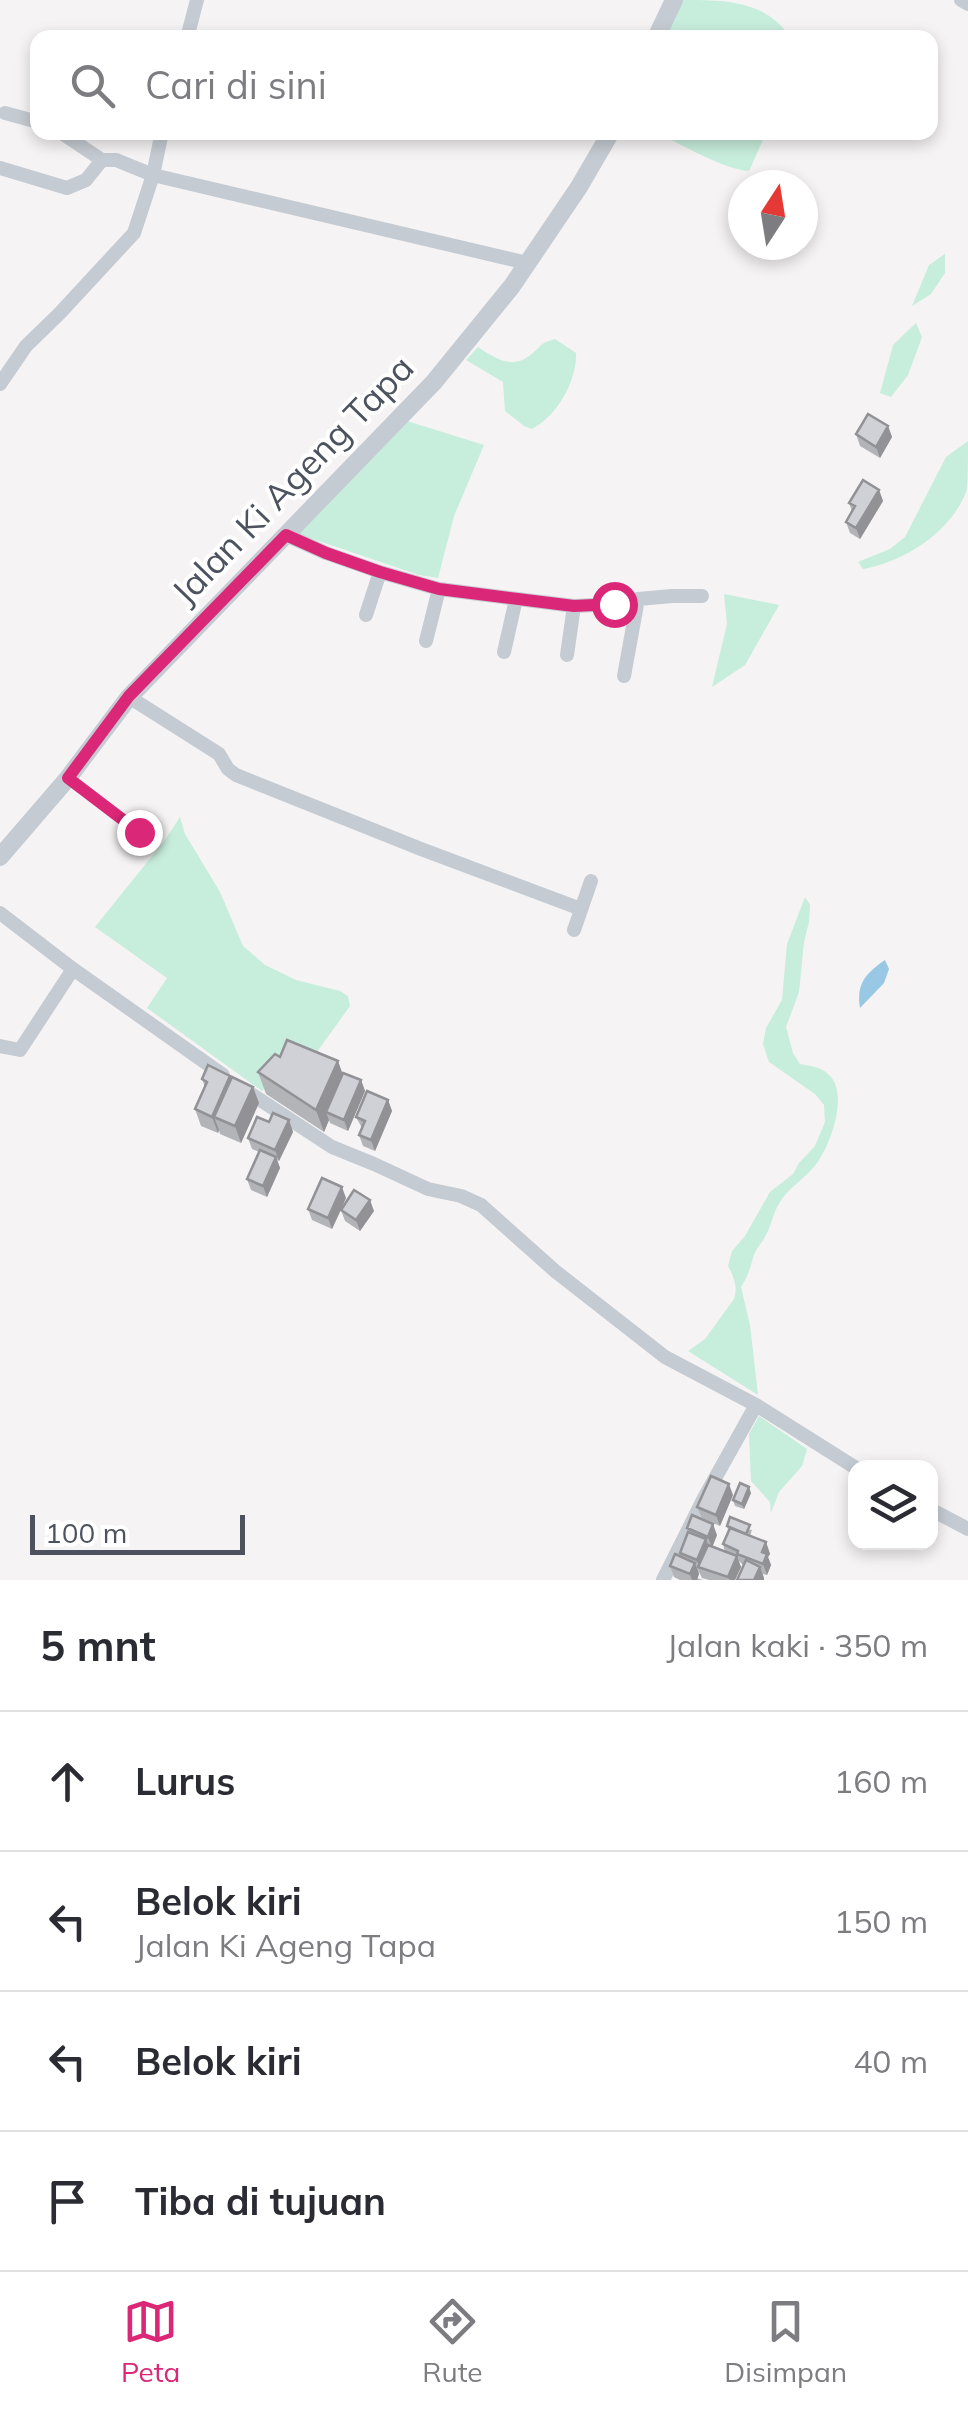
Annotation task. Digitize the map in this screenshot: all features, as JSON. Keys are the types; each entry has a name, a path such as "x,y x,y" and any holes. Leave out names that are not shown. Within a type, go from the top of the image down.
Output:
{"street":[{"path":"189,30 197,0"},
{"path":"660,30 674,0"},
{"path":"961,0 968,4"},
{"path":"5,113 30,120"},
{"path":"72,140 102,160 116,160 153,175 527,263"},
{"path":"0,384 26,346 134,233 160,140"},
{"name":"Jalan Ki Ageng Tapa","path":"0,857 68,778 129,696 434,382 527,263 607,140"},
{"path":"0,168 67,188 86,180 102,160"},
{"path":"286,535 326,553 439,589 574,606 702,596"},
{"path":"366,615 380,572"},
{"path":"426,641 439,589"},
{"path":"504,652 516,598"},
{"path":"624,676 638,598"},
{"path":"567,655 574,606"},
{"path":"129,696 220,754 236,775 581,909"},
{"path":"574,930 591,881"},
{"path":"0,913 73,970 332,1147 428,1189 462,1196 481,1205 555,1271 665,1357 756,1405 848,1463"},
{"path":"0,1047 20,1050 73,970"},
{"path":"663,1580 756,1405"},
{"path":"938,1513 968,1529"}],"lane":[{"path":"68,778 139,832"}],"green space":[{"path":"681,0 743,5 769,16 784,30 668,30"},
{"path":"672,140 763,140 749,170 739,170"},
{"path":"945,254 945,273 931,294 912,306 929,265"},
{"path":"916,323 922,337 908,375 891,397 880,393 893,345"},
{"path":"555,339 576,353 573,375 557,407 532,429 505,411 503,382 466,360 478,347 502,361 516,362"},
{"path":"407,421 484,445 454,516 438,578 298,534"},
{"path":"968,441 967,489 951,518 910,552 863,569 858,562 890,549 905,537 946,457"},
{"path":"724,594 779,605 745,665 712,687 727,624"},
{"path":"180,817 185,834 220,892 243,946 265,965 296,980 348,996 350,1006 314,1056 298,1056 262,1091 147,1008 167,978 95,927"},
{"path":"805,897 810,905 809,922 799,992 786,1027 800,1064 823,1070 835,1083 838,1106 822,1155 780,1202 741,1287 758,1395 688,1351 705,1339 734,1299 735,1282 728,1266 732,1251 770,1192 793,1174 815,1146 825,1122 824,1105 815,1094 769,1062 763,1044 766,1028 782,1000 787,944"},
{"path":"759,1416 807,1449 802,1466 779,1492 771,1513 770,1502 751,1481 749,1434"}],"water":[{"path":"885,960 889,969 884,983 860,1008 859,992 864,980"}],"building":[{"path":"868,414 888,426 876,447 856,434"},
{"path":"863,480 879,490 856,528 846,522 855,506 849,503"},
{"path":"287,1040 338,1061 316,1110 258,1072 275,1054 280,1057"},
{"path":"208,1065 230,1076 212,1117 195,1109 207,1082 202,1079"},
{"path":"343,1073 361,1080 344,1120 326,1112"},
{"path":"232,1077 253,1087 235,1126 214,1117"},
{"path":"367,1091 388,1100 371,1140 359,1135 365,1121 356,1117"},
{"path":"273,1113 289,1120 275,1150 248,1138 257,1117 269,1122"},
{"path":"260,1150 276,1157 263,1186 247,1179"},
{"path":"322,1178 342,1187 328,1218 308,1209"},
{"path":"354,1190 370,1200 356,1220 341,1210"},
{"path":"711,1476 729,1484 716,1515 697,1507"},
{"path":"740,1483 749,1487 742,1504 733,1500"},
{"path":"692,1515 713,1524 708,1537 687,1528"},
{"path":"730,1517 750,1525 746,1534 727,1526"},
{"path":"730,1528 766,1542 763,1564 723,1544"},
{"path":"688,1532 706,1539 697,1560 680,1553"},
{"path":"708,1545 737,1556 728,1577 698,1567"},
{"path":"675,1554 695,1563 690,1574 670,1566"},
{"path":"746,1560 760,1567 754,1580 737,1580"}],"route":[{"path":"139,832 68,778 129,696 286,535 326,553 439,589 574,606 614,604"}]}
